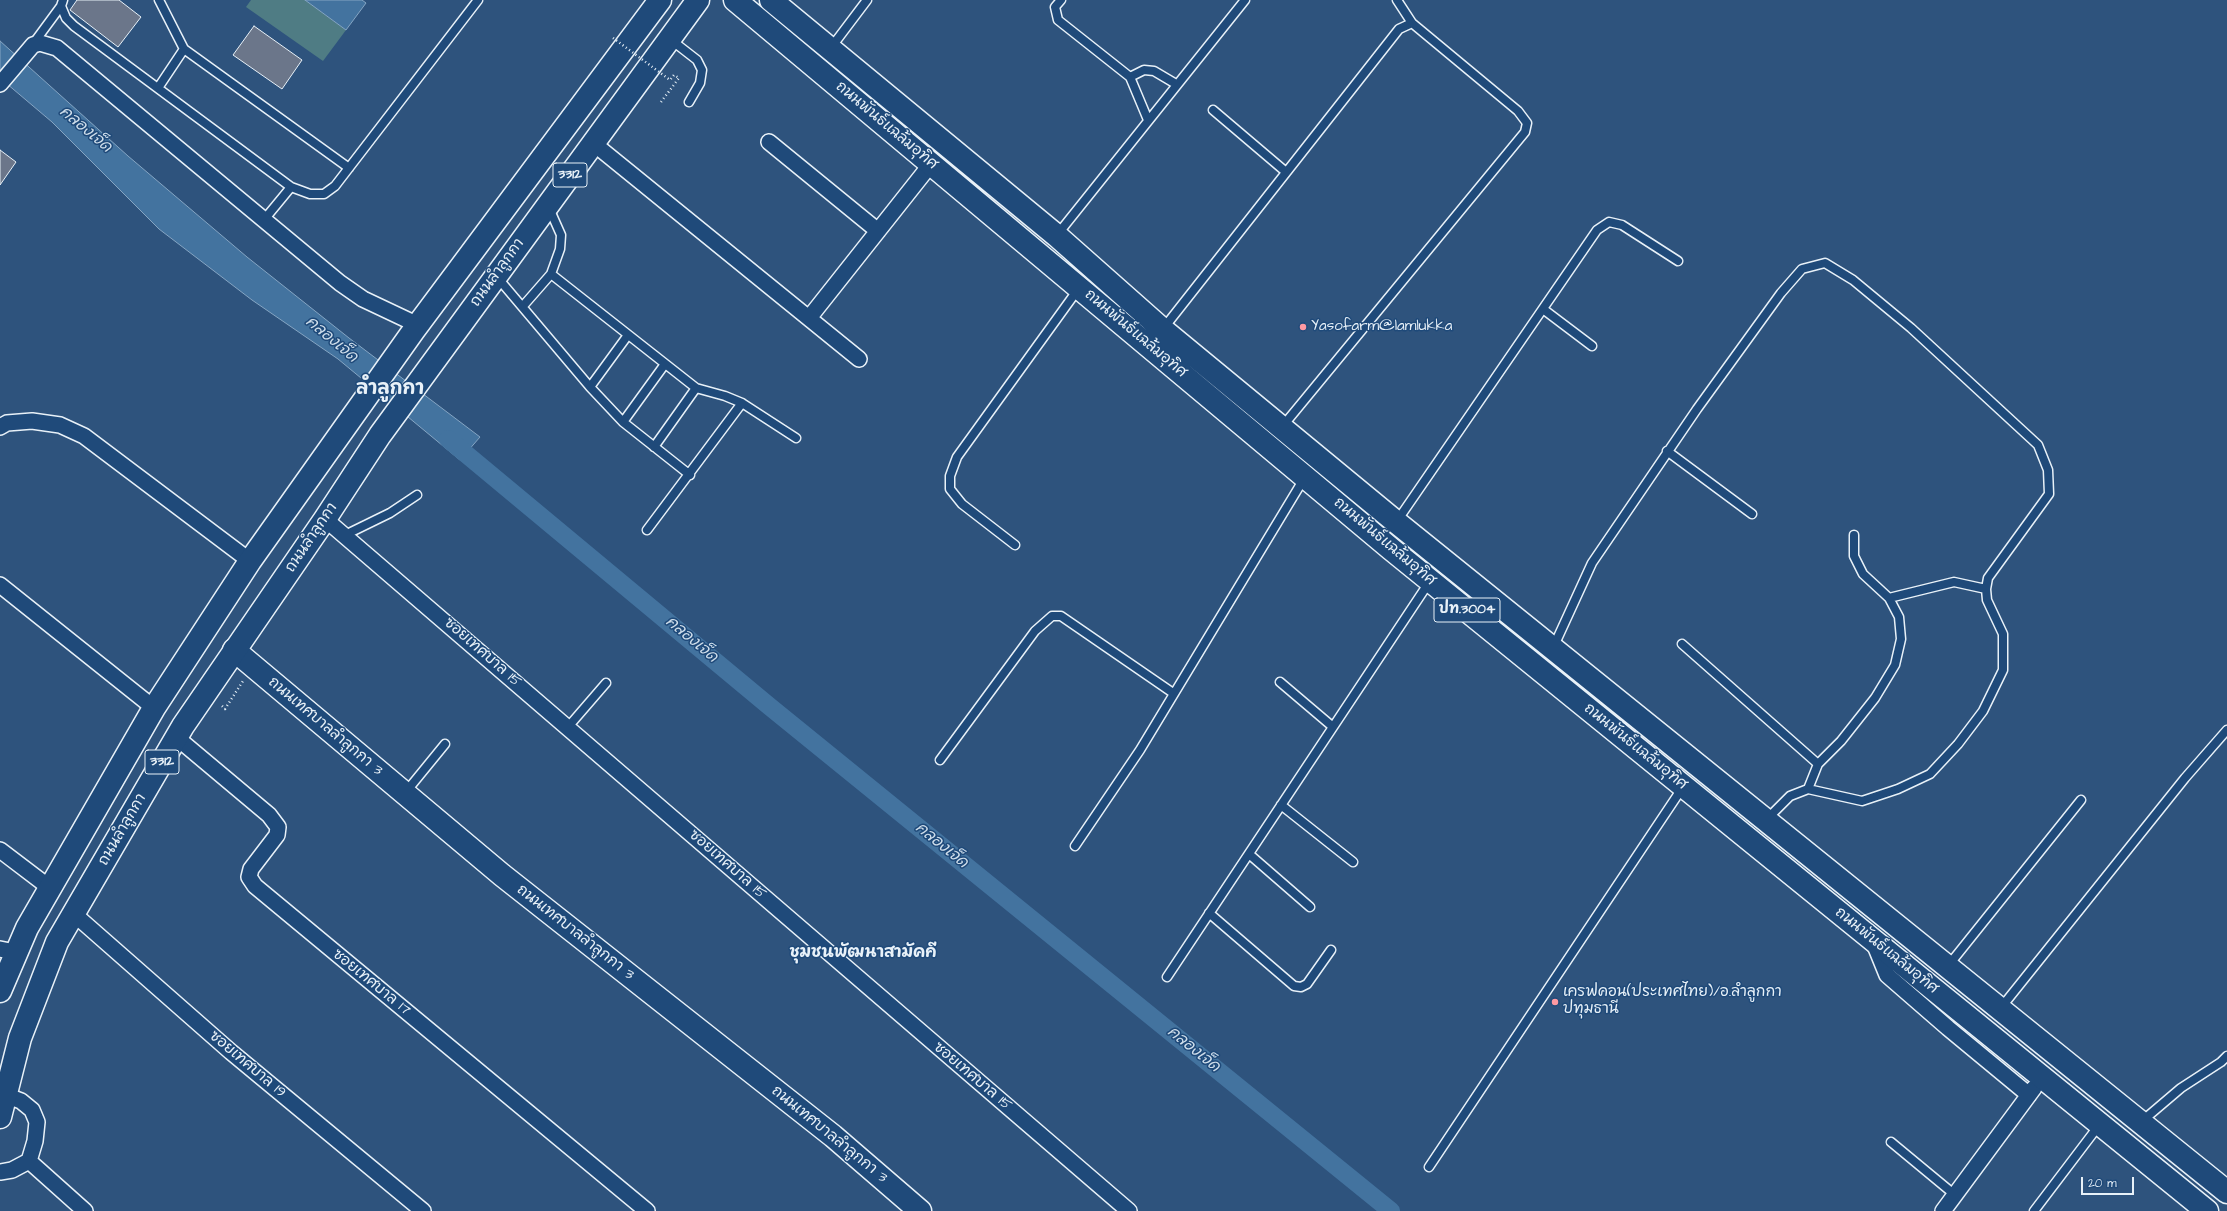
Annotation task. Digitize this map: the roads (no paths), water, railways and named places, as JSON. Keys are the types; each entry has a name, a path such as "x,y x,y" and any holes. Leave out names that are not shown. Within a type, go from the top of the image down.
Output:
{"main road":[{"name":"3312","path":"0,988 7,951 50,888 154,708 250,561 352,415 660,0"},
{"name":"ถนนลำลูกกา","path":"0,1117 23,1031 57,942 176,737 234,650 325,519 380,435 698,0"},
{"name":"ถนนพันธ์แฉล้มอุทิศ","path":"735,0 1430,581 2207,1211"},
{"name":"ถนนพันธ์แฉล้มอุทิศ","path":"771,0 1056,236 1162,329 1281,428 1552,649 2227,1192"},
{"name":"ถนนเทศบาลลำลูกกา 3","path":"234,650 508,880 833,1136 920,1211"}],"street":[{"path":"0,84 33,45 40,42 57,48 340,283 363,299 416,328"},
{"path":"769,142 878,231"},
{"path":"593,143 859,359"},
{"path":"809,318 931,164"},
{"path":"0,426 7,423 32,421 60,426 84,436 250,561"},
{"name":"ซอยเทศบาล 15","path":"325,519 877,996 1129,1211"},
{"path":"0,585 154,708"},
{"name":"ซอยเทศบาล 17","path":"176,737 269,815 278,827 277,835 251,869 249,877 255,886 647,1211"},
{"path":"0,850 50,888"},
{"name":"ซอยเทศบาล 19","path":"74,914 231,1052 423,1211"},
{"path":"1877,943 1876,948 1887,975 2029,1095"},
{"path":"1943,1211 2042,1077"},
{"path":"0,1172 12,1170 29,1161 35,1141 37,1122 32,1110 21,1101 5,1095"},
{"path":"29,1161 85,1211"}],"lane":[{"path":"159,0 184,48 349,168"},
{"path":"62,3 66,18 74,26 291,187 310,194 324,194 335,186 478,0"},
{"path":"830,50 867,0"},
{"path":"1061,0 1056,7 1058,20 1130,77 1148,120"},
{"path":"1056,236 1176,84 1245,0"},
{"path":"1281,428 1525,132 1527,123 1518,111 1412,23 1397,0"},
{"path":"33,45 62,3"},
{"path":"1162,329 1399,29 1412,23"},
{"path":"670,39 697,60 702,70 700,83 688,102"},
{"path":"158,88 184,48"},
{"path":"1130,77 1144,70 1154,71 1176,84"},
{"path":"1213,110 1286,172"},
{"path":"263,220 291,187"},
{"path":"523,306 551,274 560,250 561,235 548,205"},
{"path":"1396,522 1597,230 1609,222 1622,225 1678,261"},
{"path":"1552,649 1592,563 1667,451 1781,293 1802,269 1825,263 1853,280 1899,319 2038,445 2048,470 2049,494 1988,578 1986,589 1987,600 2003,634 2003,670 1983,711 1958,744 1930,774 1898,789 1862,801 1808,789 1790,796 1766,820"},
{"path":"551,274 696,388 725,396 742,404 796,438"},
{"path":"496,276 523,306 590,387 624,422 690,475"},
{"path":"1015,545 962,504 950,489 950,476 957,456 1079,287"},
{"path":"1543,309 1592,346"},
{"path":"590,387 628,335"},
{"path":"624,422 665,364"},
{"path":"654,447 696,388"},
{"path":"648,530 742,404"},
{"path":"1667,451 1752,514"},
{"path":"1075,846 1140,750 1173,693 1306,476"},
{"path":"345,535 390,513 417,495"},
{"path":"1808,789 1818,764 1841,741 1875,698 1895,665 1900,639 1899,617 1889,598 1863,574 1854,556 1854,535"},
{"path":"1167,977 1430,581"},
{"path":"1889,598 1954,582 1986,589"},
{"path":"940,760 1035,631 1052,616 1061,616 1173,693"},
{"path":"1682,644 1818,764"},
{"path":"1280,682 1333,727"},
{"path":"568,728 606,683"},
{"path":"2000,1009 2185,778 2227,730"},
{"path":"405,793 445,744"},
{"path":"1429,1167 1683,786"},
{"path":"1948,967 2082,800"},
{"path":"1281,806 1354,862"},
{"path":"1249,854 1310,907"},
{"path":"1209,913 1294,986 1301,987 1307,984 1331,950"},
{"path":"2140,1122 2180,1088 2221,1062 2227,1056"},
{"path":"2034,1211 2100,1124"},
{"path":"1892,1142 1955,1195"}],"water":[{"path":"305,0 362,0 366,3 346,30"},
{"path":"0,41 128,156 247,257 349,338 480,437 460,460 338,359 252,300 159,229 52,122 0,78"}],"waterway":[{"name":"คลองเจ็ด","path":"448,439 769,706 1391,1211"}],"place":[{"name":"Yasofarm@lamlukka","path":"1303,327"},
{"name":"เครฟคอน(ประเทศไทย)/อ.ลำลูกกา ปทุมธานี","path":"1555,1002"}],"district":[{"name":"ลำลูกกา","path":"390,390"},
{"name":"ชุมชนพัฒนาสามัคคี","path":"863,954"}]}
